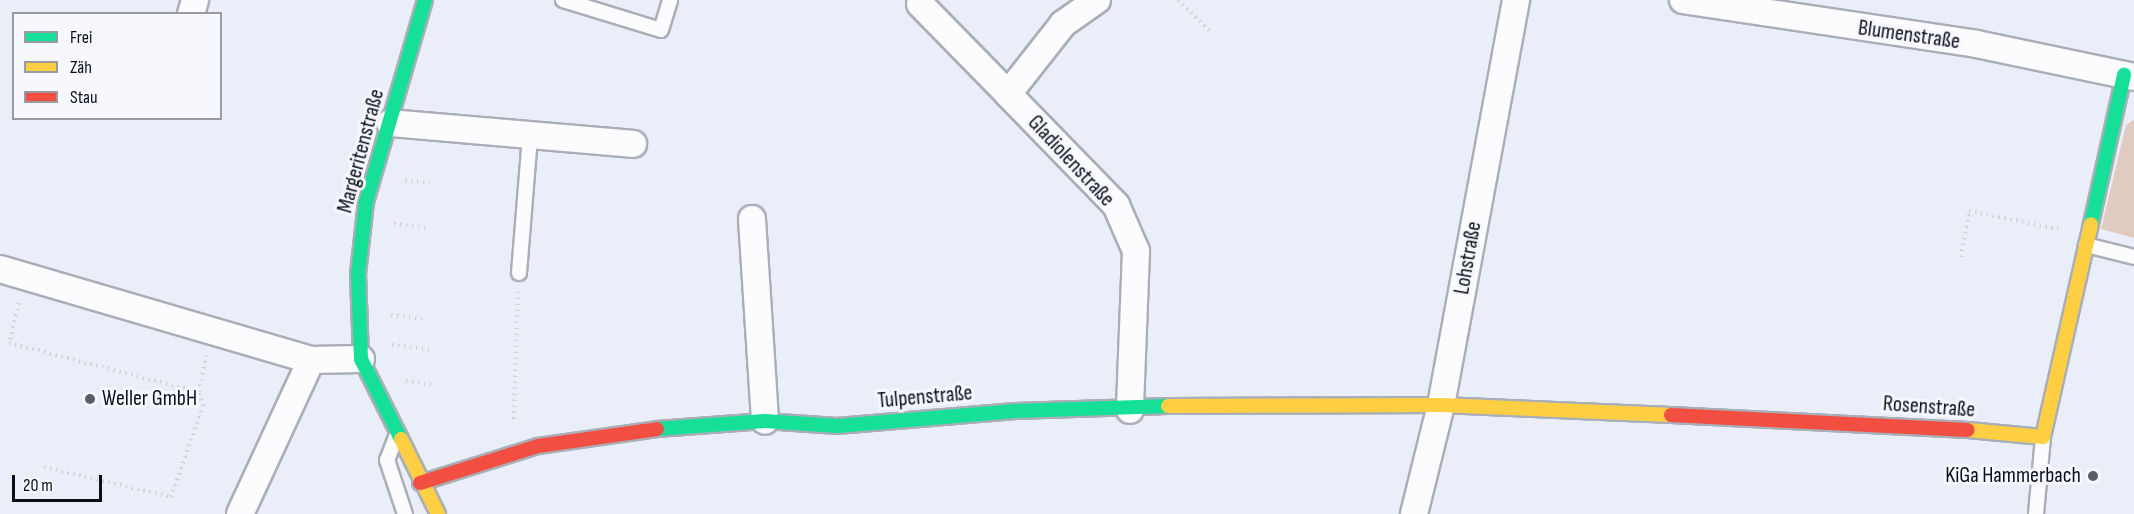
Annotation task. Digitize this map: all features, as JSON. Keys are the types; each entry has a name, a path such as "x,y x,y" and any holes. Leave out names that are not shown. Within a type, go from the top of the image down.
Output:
{"street":[{"name":"Margeritenstraße","path":"425,0 363,220 358,274 361,350 420,483 438,514"},
{"path":"1008,94 1063,24 1097,0"},
{"name":"Lohstraße","path":"1414,514 1441,405 1516,0"},
{"name":"Blumenstraße","path":"1683,0 1976,44 2129,76"},
{"name":"Gladiolenstraße","path":"920,4 1116,205 1136,251 1130,410"},
{"path":"2043,437 2087,240 2129,76"},
{"path":"390,123 633,144"},
{"path":"752,219 765,421"},
{"path":"0,269 310,360 361,350"},
{"path":"240,514 310,360"},
{"name":"Tulpenstraße","path":"420,483 513,453 627,431 765,421 837,426 1015,411 1130,410 1235,404 1441,405"},
{"name":"Rosenstraße","path":"1441,405 1932,427 2043,437"}],"lane":[{"path":"563,0 661,30 670,0"},
{"path":"519,273 530,135"},
{"path":"2087,240 2134,257"},
{"path":"398,435 387,460 405,514"},
{"path":"2036,514 2043,437"}],"path":[{"path":"1178,0 1210,31"},
{"path":"1960,257 1969,211 2087,240"},
{"path":"513,453 519,273"},
{"path":"26,275 9,343 199,392"},
{"path":"44,467 171,497 203,406 199,392 210,332"},
{"path":"361,350 433,350"}],"shaded area":[{"path":"2134,120 2134,238 2101,229 2126,125"}],"traffic: fast":[{"path":"401,439 361,359 358,274 366,202 425,0"},
{"path":"2091,224 2124,75"},
{"path":"657,429 765,421 837,426 1015,411 1168,406"}],"traffic: slow":[{"path":"1968,430 2043,437 2091,224"},
{"path":"1168,406 1441,405 1671,415"},
{"path":"401,439 438,514"}],"traffic: jam":[{"path":"1671,415 1968,430"},
{"path":"420,483 538,446 657,429"}],"place":[{"name":"Weller GmbH","path":"90,399"},
{"name":"KiGa Hammerbach","path":"2093,476"}]}
